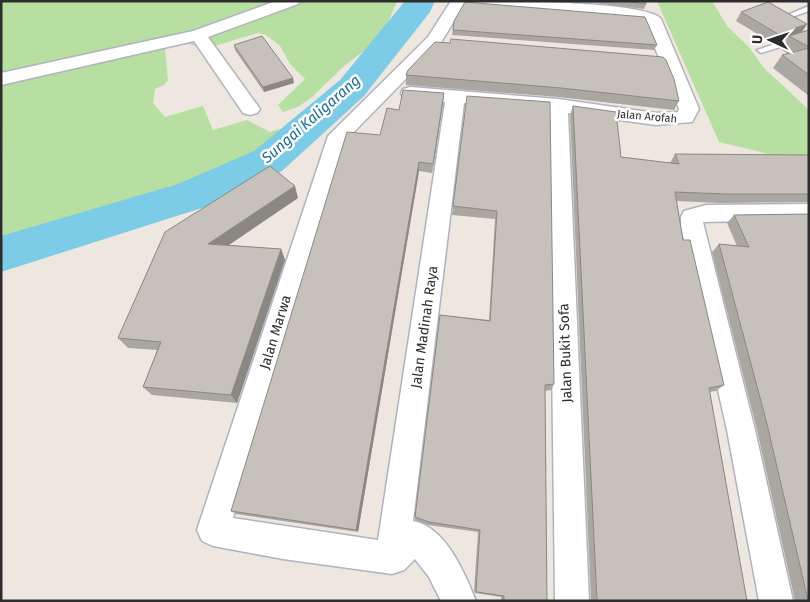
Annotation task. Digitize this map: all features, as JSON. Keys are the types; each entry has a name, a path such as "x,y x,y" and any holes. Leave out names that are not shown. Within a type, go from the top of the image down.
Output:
{"street":[{"path":"1,78 198,35 292,1"},
{"name":"Jalan Marwa","path":"392,558 283,543 213,530 338,136 382,90 444,40 459,1"},
{"name":"Jalan Arofah","path":"382,90 558,105 656,119 685,118 689,109 671,60 653,19 649,16 466,1"},
{"path":"198,35 250,109"},
{"path":"651,58 671,60"},
{"name":"Jalan Madinah Raya","path":"392,558 455,97"},
{"name":"Jalan Bukit Sofa","path":"558,105 572,601"},
{"path":"776,601 741,430 692,227 692,217 706,213 809,212"},
{"path":"392,558 414,537 426,545 437,560 459,601"}],"lane":[{"path":"789,16 809,8"},
{"path":"761,50 809,36"}],"green space":[{"path":"1,1 397,1 382,37 343,67 312,97 298,107 283,112 278,105 305,79 290,64 280,46 266,35 258,33 201,50 188,44 165,47 168,80 164,85 155,89 153,103 165,117 203,106 213,130 247,120 270,132 279,129 275,139 255,150 247,160 230,171 207,183 150,205 86,226 3,242"},
{"path":"657,1 712,1 727,26 748,46 764,68 809,110 809,155 777,156 719,142"}],"building":[{"path":"624,1 645,1 646,4"},
{"path":"465,2 645,17 657,45 453,30 454,21"},
{"path":"768,2 807,24 778,34 741,12"},
{"path":"809,30 809,47 789,36"},
{"path":"262,36 293,78 263,87 234,45"},
{"path":"451,39 663,57 674,79 679,101 561,88 406,75 408,70 435,42 450,43"},
{"path":"809,48 809,75 782,55"},
{"path":"403,90 444,93 433,164 419,162 356,530 231,511 347,132 380,135 387,108 399,110"},
{"path":"467,96 550,102 554,384 545,385 547,601 504,601 504,596 477,592 480,530 429,522 415,517 440,315 490,321 497,211 453,206"},
{"path":"573,106 616,112 621,157 679,164 675,154 809,155 809,194 675,192 683,240 690,240 724,385 709,388 747,601 596,601"},
{"path":"270,166 295,186 208,244 281,249 231,395 143,387 161,342 118,338 165,232"},
{"path":"809,214 809,601 807,601 767,424 719,244 749,247 734,215"}],"waterway":[{"name":"Sungai Kaligarang","path":"1,254 72,234 193,195 268,161 352,88 419,6 420,1"}]}
